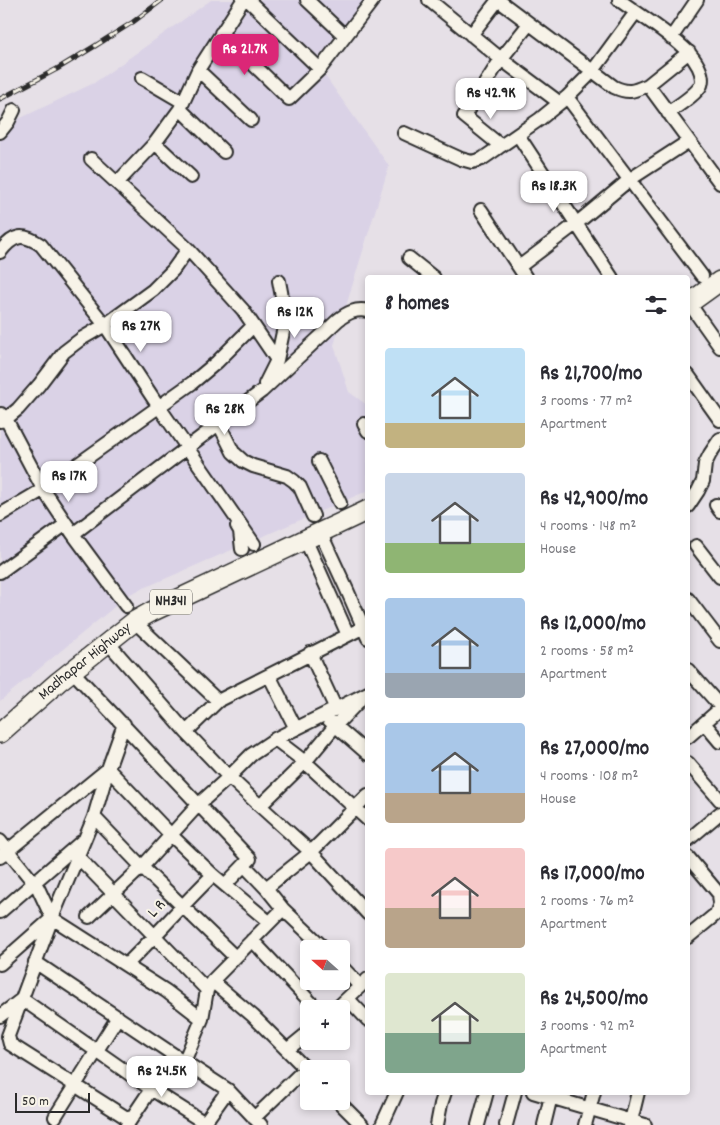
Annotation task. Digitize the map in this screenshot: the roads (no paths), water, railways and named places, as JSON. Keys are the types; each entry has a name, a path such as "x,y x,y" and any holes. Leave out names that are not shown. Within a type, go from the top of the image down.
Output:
{"highway":[{"path":"690,300 716,281"},
{"name":"Madhapar Highway","path":"0,718 52,672 129,611 146,601 365,497"},
{"name":"Madhapar Highway","path":"0,734 58,682 135,621 365,511"}],"street":[{"path":"117,183 155,143 182,106 198,70 243,0"},
{"path":"248,0 320,69"},
{"path":"308,0 345,36"},
{"path":"221,34 289,99 320,69 372,0"},
{"path":"429,0 501,59 563,100 716,281"},
{"path":"471,35 498,0 592,72 623,92 634,91 648,84 689,52"},
{"path":"619,0 689,52 702,72 702,80 697,91 668,112"},
{"path":"671,38 697,0"},
{"path":"404,133 461,160 472,162 482,158 518,135 563,100 592,72 636,12"},
{"path":"501,146 464,116 501,59 529,24"},
{"path":"198,70 251,120"},
{"path":"142,78 182,106 224,152"},
{"path":"648,84 720,183"},
{"path":"0,132 14,110"},
{"path":"518,135 610,275"},
{"path":"481,210 522,272 577,223 630,180 689,142"},
{"path":"155,143 191,177"},
{"path":"91,159 188,249 242,310 276,360"},
{"path":"0,252 7,243 17,237 30,238 41,245 105,324 187,448 248,547"},
{"path":"126,606 43,489 2,417 18,410 64,352 153,290 173,270 188,249"},
{"path":"409,258 430,275"},
{"path":"262,391 276,360 286,318 279,281"},
{"path":"690,303 720,348"},
{"path":"0,572 70,529 187,448 262,391 348,312 365,310"},
{"path":"0,516 43,489 192,383 217,362 253,326"},
{"path":"690,378 720,420"},
{"path":"218,424 233,452 242,461 252,466 287,476 300,486 313,516"},
{"path":"690,503 703,481 710,454 720,439"},
{"path":"319,461 340,503"},
{"path":"322,536 365,628"},
{"path":"307,543 348,634"},
{"path":"696,546 720,577"},
{"path":"690,603 720,641"},
{"path":"138,625 218,701"},
{"path":"186,732 218,701 348,634 365,630"},
{"path":"110,645 186,732 229,777 310,852 365,911"},
{"path":"310,653 336,709"},
{"path":"690,672 720,708 704,723 690,732"},
{"path":"75,674 250,858 225,885"},
{"path":"269,675 296,729"},
{"path":"89,917 142,867 199,804 251,755 276,739 336,709 365,700"},
{"path":"260,806 304,762 335,726 365,700"},
{"path":"324,715 365,751"},
{"path":"704,723 720,742"},
{"path":"124,724 94,817 52,918 8,1036 10,1044 75,1084 129,1123 151,1089 179,1058 202,1019 210,986 235,957 283,908"},
{"path":"276,739 365,817"},
{"path":"690,765 720,800"},
{"path":"108,769 171,835 213,875 269,922"},
{"path":"108,769 3,850 38,888 52,918 166,991 202,1019"},
{"path":"266,888 310,852 365,798"},
{"path":"690,838 720,814"},
{"path":"94,817 142,867 235,957"},
{"path":"0,912 85,839"},
{"path":"77,856 155,936 210,986 253,1016 300,1063"},
{"path":"690,859 719,894 720,904 716,914 690,935"},
{"path":"244,865 283,908 316,940"},
{"name":"L R","path":"126,965 213,875"},
{"path":"0,964 52,918"},
{"path":"252,940 309,1000"},
{"path":"35,962 228,1090 258,1121 300,1077"},
{"path":"350,972 364,982 348,999 365,1017"},
{"path":"0,1016 22,999"},
{"path":"22,999 151,1089 205,1124 228,1090"},
{"path":"54,1117 118,1018"},
{"path":"287,1050 300,1039"},
{"path":"382,1125 396,1095"},
{"path":"437,1125 444,1095"},
{"path":"478,1125 486,1095"},
{"path":"506,1125 514,1095"},
{"path":"544,1125 551,1095 630,1123 645,1125"},
{"path":"585,1125 593,1095"},
{"path":"630,1123 637,1095"},
{"path":"347,1110 362,1125"}],"railway":[{"path":"0,99 57,69 95,46 133,22 162,0"}]}
